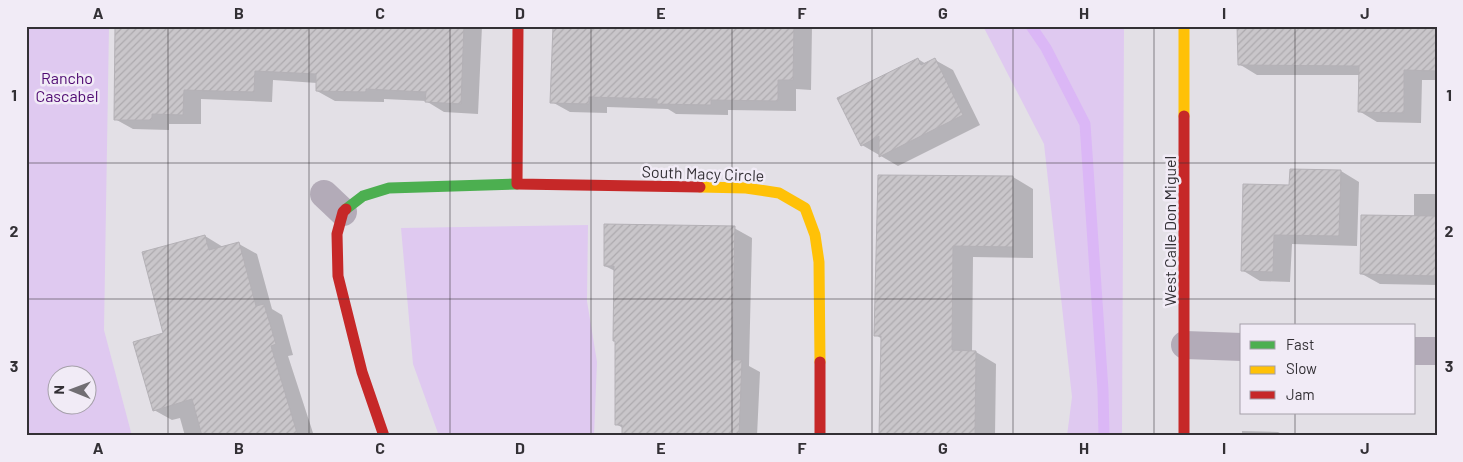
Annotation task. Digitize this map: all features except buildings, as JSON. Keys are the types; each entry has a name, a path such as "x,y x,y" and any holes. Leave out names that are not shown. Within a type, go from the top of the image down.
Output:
{"street":[{"path":"517,184 518,26"},
{"name":"West Calle Don Miguel","path":"1184,26 1184,436"},
{"name":"South Macy Circle","path":"384,436 362,372 338,276 334,203 389,188 517,184 746,188 779,193 804,208 815,235 819,262 820,436"},
{"path":"1185,345 1240,347"},
{"path":"1416,351 1437,351"}],"green space":[{"name":"Rancho Cascabel","path":"26,26 109,26 104,330 132,436 26,436"},
{"path":"983,26 1124,26 1122,436 1067,436 1072,397 1044,144"},
{"path":"588,225 587,301 597,362 594,436 439,436 413,364 401,228"}],"waterway":[{"path":"1031,26 1046,48 1085,124 1103,390 1104,436"}],"traffic: fast":[{"path":"346,209 363,196 389,188 517,184"}],"traffic: slow":[{"path":"1184,26 1184,116"},
{"path":"700,187 746,188 779,193 805,208 815,235 819,262 820,362"}],"traffic: jam":[{"path":"518,26 517,184 700,187"},
{"path":"1184,116 1184,436"},
{"path":"346,209 343,212 337,234 338,276 362,372 384,436"},
{"path":"820,362 820,436"}]}
